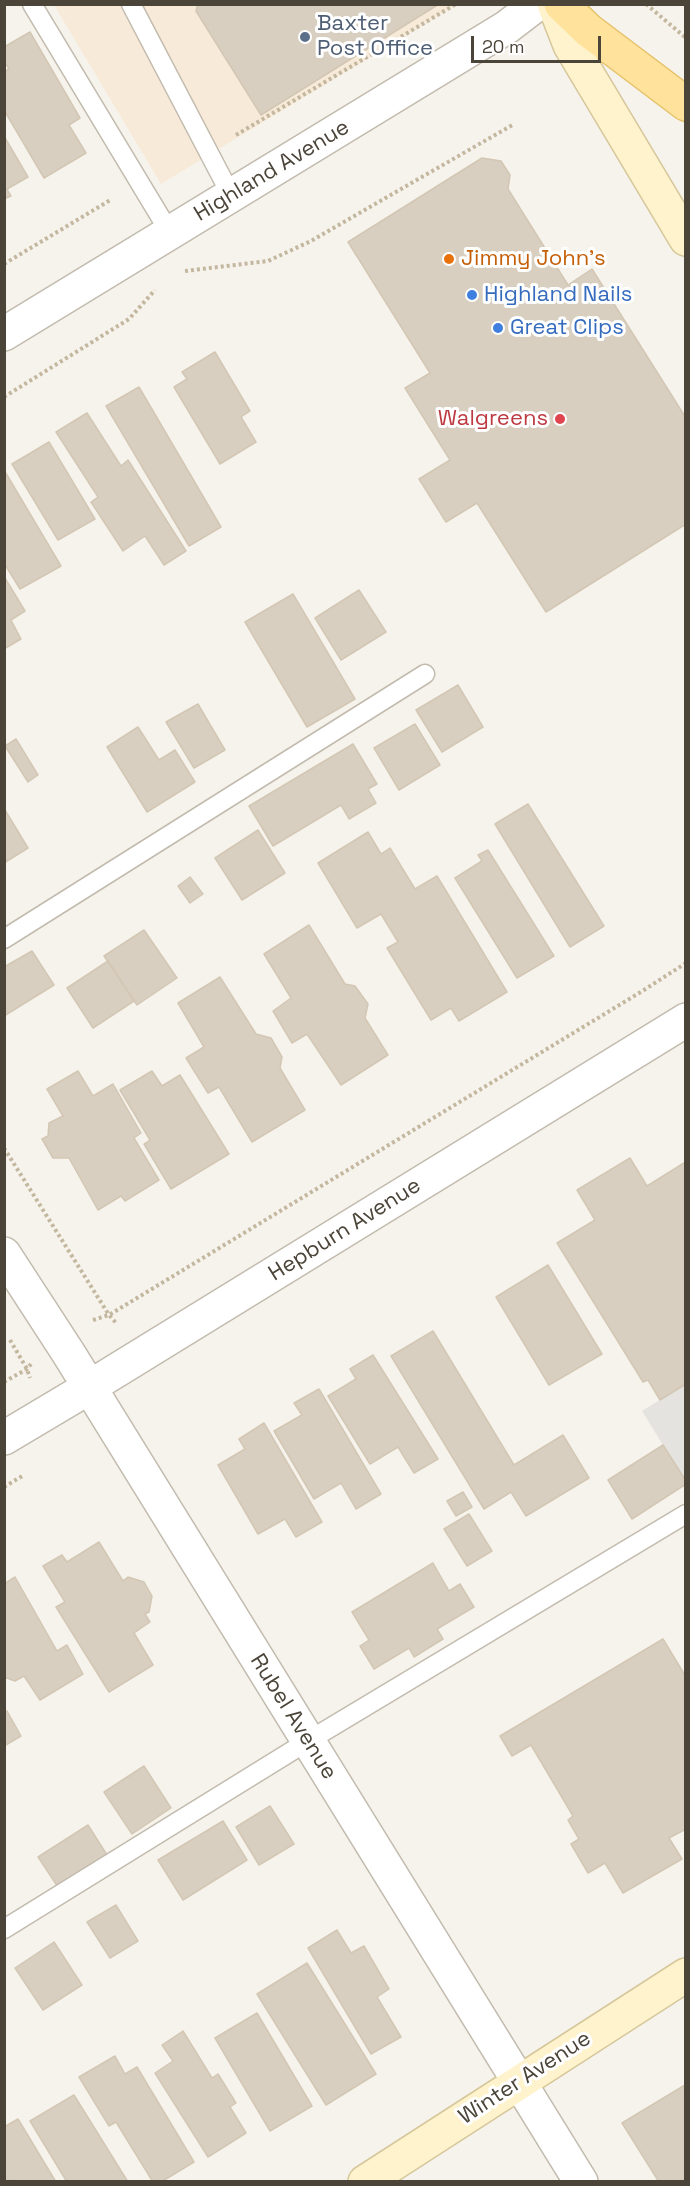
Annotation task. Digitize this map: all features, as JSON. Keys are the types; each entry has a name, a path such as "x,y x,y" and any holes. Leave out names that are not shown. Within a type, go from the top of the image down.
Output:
{"main road":[{"path":"554,4 570,45 686,239"},
{"path":"561,4 588,30 686,104"},
{"name":"Winter Avenue","path":"365,2181 686,1975"}],"street":[{"name":"Highland Avenue","path":"4,334 507,27 537,4"},
{"name":"Hepburn Avenue","path":"4,1438 686,1020"},
{"name":"Rubel Avenue","path":"4,1254 581,2181"}],"lane":[{"path":"32,4 170,233"},
{"path":"131,4 231,195"},
{"path":"4,939 425,674"},
{"path":"4,1929 308,1741 686,1514"}],"path":[{"path":"208,150 456,4"},
{"path":"646,4 686,38"},
{"path":"182,272 268,261 311,241 514,124"},
{"path":"4,264 140,183"},
{"path":"4,397 129,319 157,288"},
{"path":"4,1382 27,1369 55,1333 110,1315 686,963"},
{"path":"4,1148 110,1315"}],"shaded area":[{"path":"54,5 456,5 161,184"},
{"path":"685,1384 685,1481 642,1411"}],"building":[{"path":"198,4 439,4 261,115 196,11"},
{"path":"30,32 80,118 69,125 86,153 44,178 4,110 4,72 9,69 4,61 4,47"},
{"path":"4,136 28,177 7,189 11,196 4,199"},
{"path":"482,158 501,161 510,175 508,189 568,285 592,269 686,418 686,524 546,612 477,503 446,522 419,479 450,460 405,388 430,373 348,242"},
{"path":"215,352 250,411 241,417 256,442 220,464 174,387 187,379 182,372"},
{"path":"139,387 221,527 189,546 106,406"},
{"path":"87,413 121,466 128,460 186,551 164,565 145,536 123,551 91,502 98,497 56,432"},
{"path":"49,442 95,519 58,540 12,464"},
{"path":"4,470 61,566 20,589 4,563"},
{"path":"5,578 25,611 11,620 21,639 4,649"},
{"path":"359,590 386,632 341,660 315,618"},
{"path":"293,594 355,699 307,727 245,622"},
{"path":"458,685 483,727 442,752 416,710"},
{"path":"198,704 225,750 194,768 166,722"},
{"path":"415,724 440,765 399,790 374,748"},
{"path":"138,727 159,760 175,750 195,782 147,812 107,747"},
{"path":"16,739 38,775 28,782 5,746"},
{"path":"353,744 377,784 368,789 376,803 349,819 341,805 273,846 249,806"},
{"path":"528,804 604,926 570,947 495,824"},
{"path":"4,811 28,848 4,863"},
{"path":"258,830 285,873 242,900 215,858"},
{"path":"368,832 381,854 390,848 415,889 437,876 507,992 459,1021 451,1008 431,1020 387,948 398,942 381,914 357,928 318,863"},
{"path":"488,850 554,956 517,978 455,878 482,861 478,855"},
{"path":"190,877 203,894 190,903 178,886"},
{"path":"309,925 345,984 355,986 368,1004 365,1018 388,1055 341,1085 307,1034 292,1043 273,1011 291,998 264,954"},
{"path":"144,930 177,978 137,1005 104,956"},
{"path":"32,951 54,985 4,1016 4,967"},
{"path":"108,961 134,1001 93,1028 67,988"},
{"path":"220,977 256,1034 271,1038 282,1057 280,1068 305,1110 252,1142 219,1087 208,1093 186,1058 204,1047 178,1003"},
{"path":"78,1071 93,1096 113,1084 141,1133 134,1138 159,1180 125,1201 121,1196 98,1210 69,1158 53,1158 42,1139 48,1136 49,1123 63,1116 47,1089"},
{"path":"152,1071 162,1086 180,1075 229,1154 171,1189 144,1144 150,1140 120,1090"},
{"path":"630,1158 647,1186 684,1163 686,1166 686,1384 660,1400 648,1380 643,1382 557,1243 595,1220 577,1190"},
{"path":"548,1265 602,1354 549,1385 496,1297"},
{"path":"433,1331 514,1465 563,1435 589,1478 526,1516 511,1492 484,1509 391,1356"},
{"path":"373,1355 438,1459 414,1473 398,1447 370,1464 328,1396 356,1379 350,1369"},
{"path":"319,1389 381,1494 356,1509 341,1483 314,1499 274,1431 302,1415 294,1403"},
{"path":"264,1423 322,1522 296,1537 285,1519 258,1534 218,1465 245,1449 239,1439"},
{"path":"663,1445 686,1484 632,1519 608,1480"},
{"path":"463,1492 472,1507 456,1516 447,1501"},
{"path":"469,1514 492,1551 467,1566 444,1529"},
{"path":"99,1542 123,1581 128,1577 144,1582 152,1596 149,1612 145,1614 150,1622 134,1633 153,1665 109,1692 56,1607 65,1602 43,1566 62,1555 67,1562"},
{"path":"433,1563 449,1591 460,1584 474,1607 437,1629 443,1639 414,1657 409,1648 374,1669 360,1646 369,1640 352,1612"},
{"path":"15,1577 57,1651 67,1645 83,1674 40,1700 24,1676 15,1681 4,1677 4,1584"},
{"path":"663,1639 686,1677 686,1829 669,1838 682,1859 623,1893 605,1863 588,1873 571,1844 579,1839 568,1820 573,1816 531,1745 512,1756 500,1736"},
{"path":"7,1711 21,1736 4,1746 4,1712"},
{"path":"144,1766 171,1808 132,1834 104,1792"},
{"path":"270,1806 294,1844 259,1865 236,1827"},
{"path":"223,1821 247,1860 183,1900 158,1860"},
{"path":"88,1825 107,1855 58,1887 38,1857"},
{"path":"116,1905 138,1941 110,1958 87,1922"},
{"path":"337,1930 351,1953 364,1946 389,1989 377,1997 401,2037 371,2054 308,1948"},
{"path":"54,1942 82,1985 43,2010 15,1968"},
{"path":"307,1963 376,2074 326,2105 257,1994"},
{"path":"257,2013 312,2106 270,2131 215,2038"},
{"path":"183,2031 212,2078 218,2074 236,2103 230,2107 246,2133 208,2157 155,2073 173,2061 162,2045"},
{"path":"115,2056 125,2074 137,2067 194,2162 161,2182 153,2182 116,2122 109,2126 79,2077"},
{"path":"685,2085 686,2180 659,2182 622,2123"},
{"path":"74,2095 128,2182 67,2182 30,2121"},
{"path":"18,2119 56,2182 4,2180 4,2127"}],"place":[{"name":"Baxter Post Office","path":"305,37"},
{"name":"Jimmy John's","path":"449,259"},
{"name":"Highland Nails","path":"472,295"},
{"name":"Great Clips","path":"498,328"},
{"name":"Walgreens","path":"560,419"}]}
